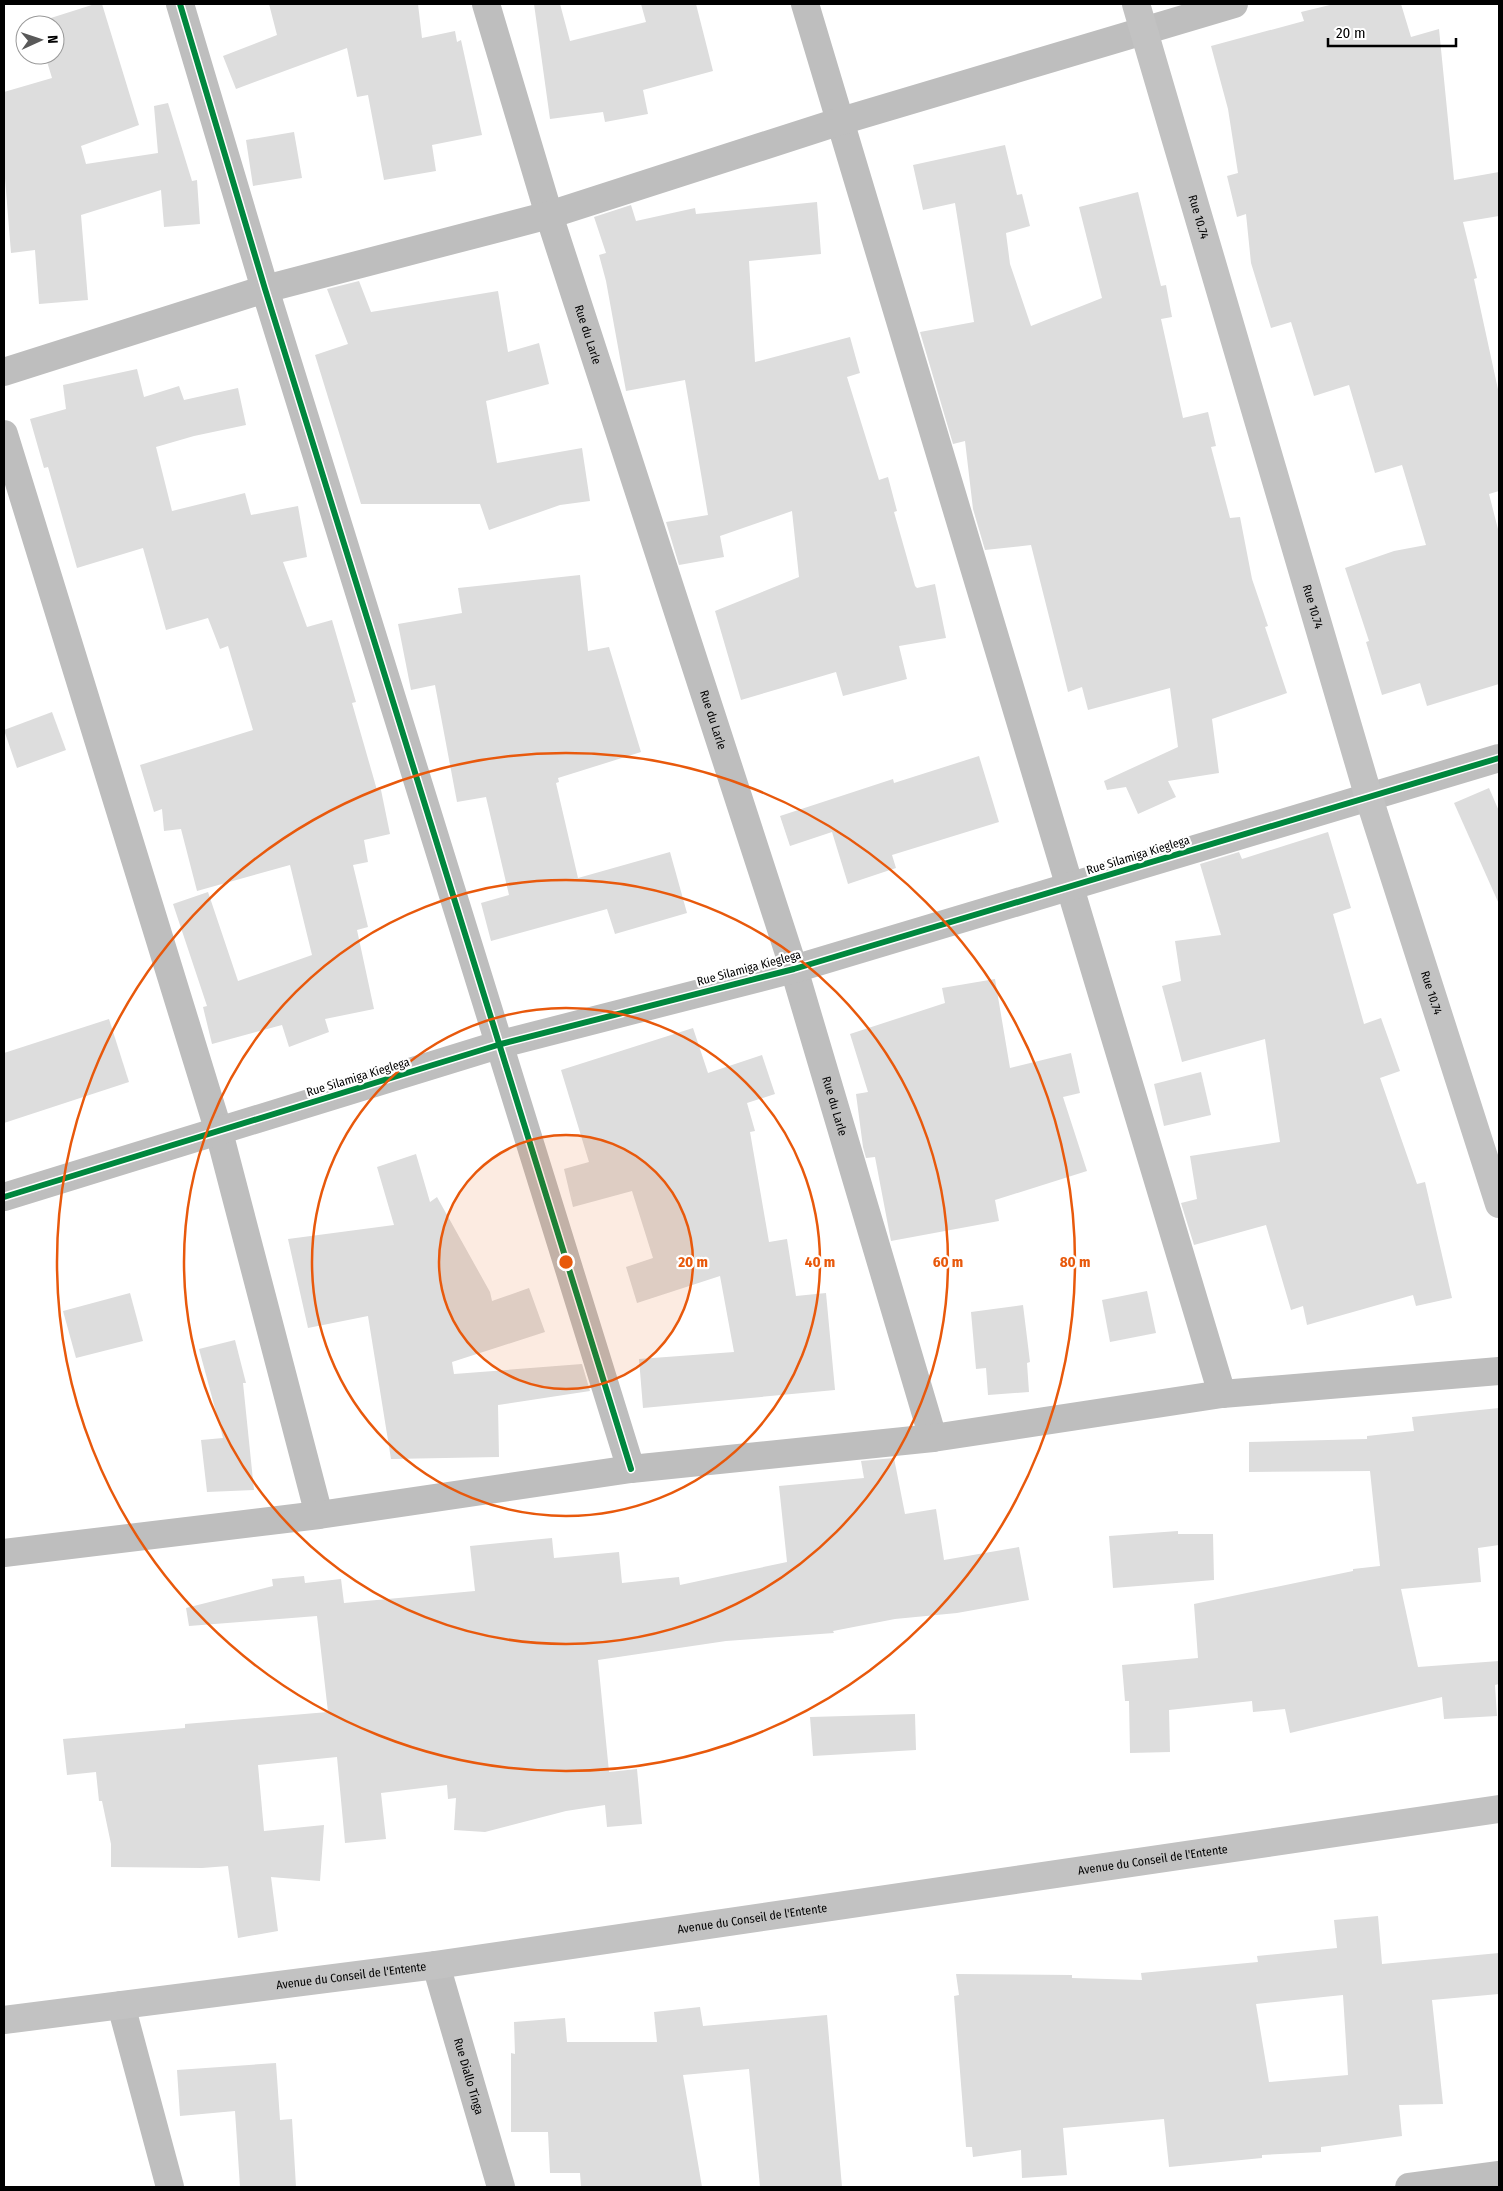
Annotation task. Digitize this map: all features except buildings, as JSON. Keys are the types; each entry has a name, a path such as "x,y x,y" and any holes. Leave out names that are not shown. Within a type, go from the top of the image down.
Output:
{"street":[{"path":"180,4 265,289 501,1044 631,1469"},
{"name":"Rue du Larle","path":"486,4 549,215 794,969 860,1199 933,1438"},
{"path":"804,4 841,121 1222,1394"},
{"name":"Rue 10.74","path":"1136,4 1369,798 1499,1204"},
{"path":"4,372 265,289 549,215 841,121 1234,4"},
{"path":"4,434 219,1132 320,1515"},
{"name":"Rue Silamiga Kieglega","path":"4,1197 501,1044 794,969 1499,758"},
{"path":"4,1553 320,1515 631,1469 933,1438 1222,1394 1499,1371"},
{"name":"Avenue du Conseil de l'Entente","path":"4,2020 436,1965 1499,1809"},
{"name":"Rue Diallo Tinga","path":"436,1965 501,2187"},
{"path":"121,2005 170,2187"},
{"path":"1409,2187 1447,2185 1499,2174"}],"cycle path":[{"path":"180,4 265,289 631,1469"},
{"path":"4,1197 501,1044 794,969 1499,758"}]}
